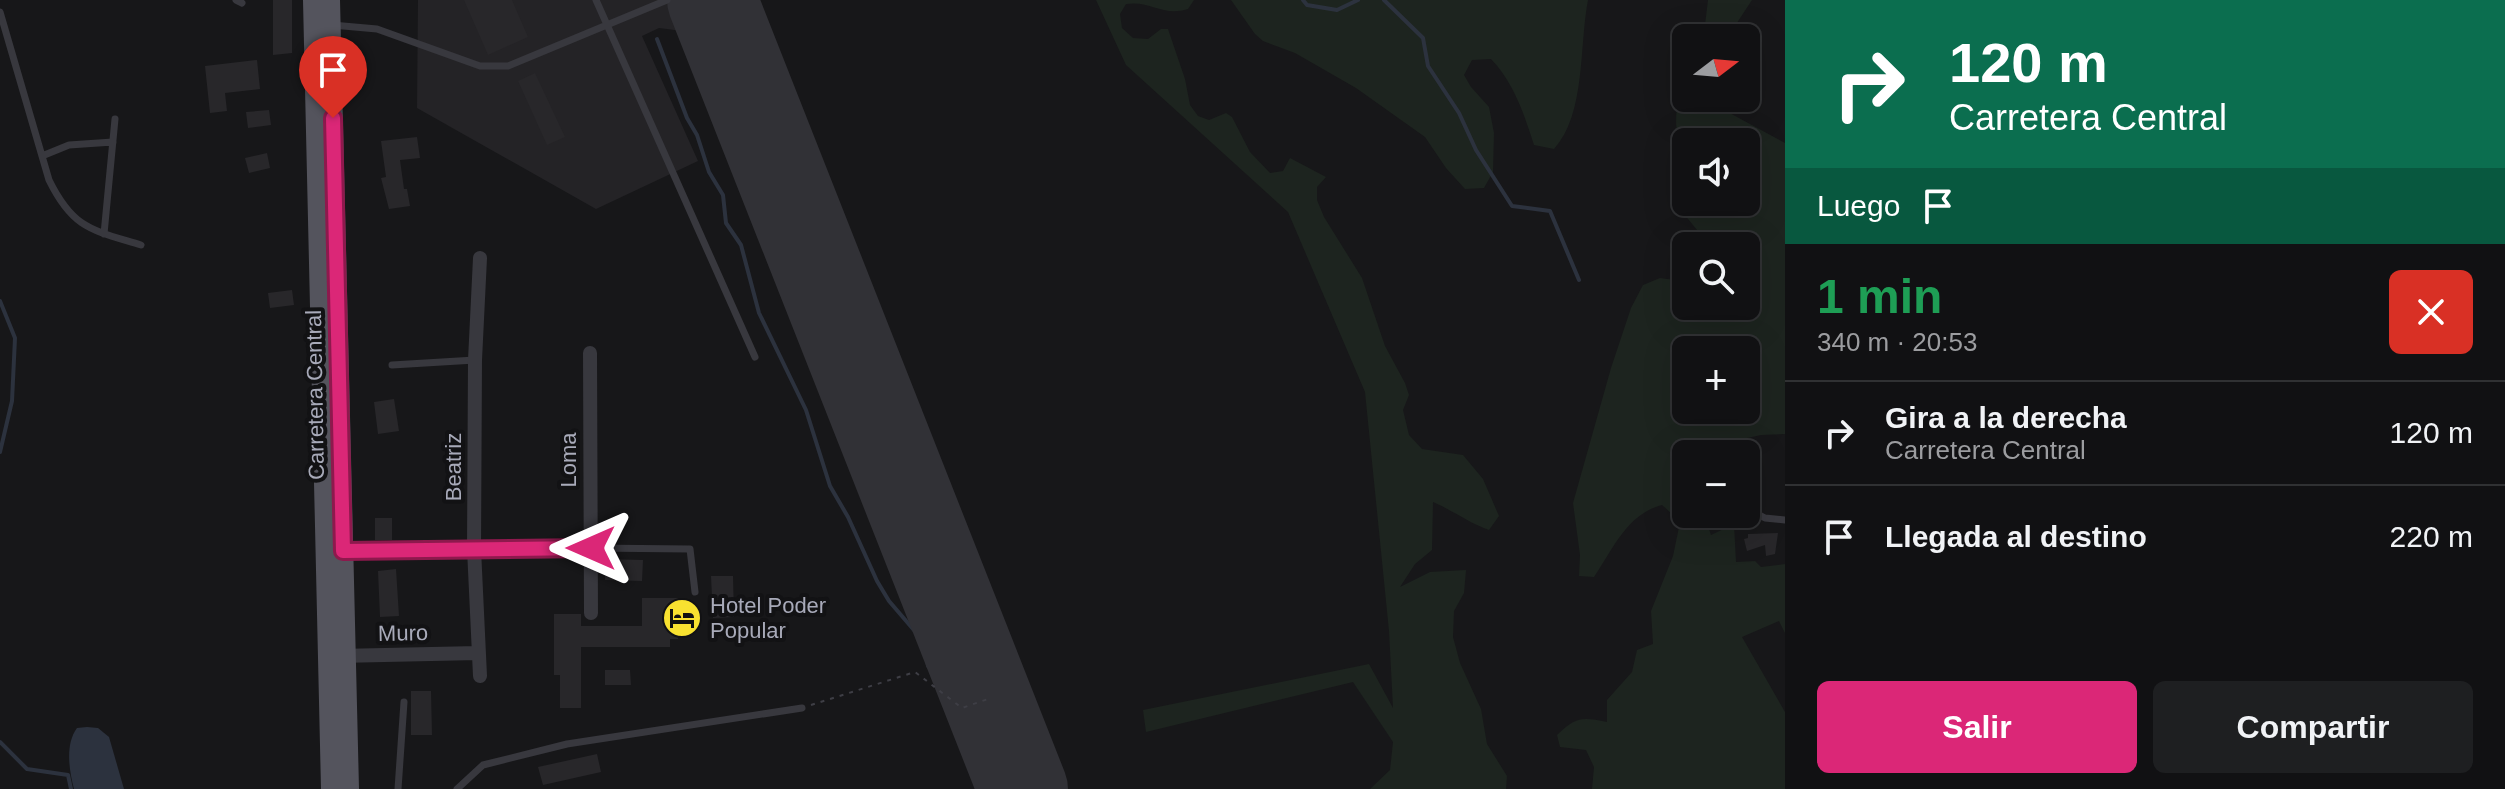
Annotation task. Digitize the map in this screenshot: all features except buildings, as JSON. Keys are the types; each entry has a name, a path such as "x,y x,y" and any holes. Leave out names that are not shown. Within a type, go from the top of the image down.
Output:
{"main road":[{"name":"Carretera Central","path":"313,0 322,25 338,656 349,789"},
{"name":"Carretera Central","path":"322,25 330,0"},
{"name":"Carretera Central","path":"331,789 338,656"}],"street":[{"name":"Beatriz","path":"480,258 475,360 474,549 480,676"},
{"name":"Loma","path":"590,353 591,613"},
{"path":"335,550 591,548"},
{"name":"Muro","path":"338,656 478,653"}],"lane":[{"path":"596,0 755,357"},
{"path":"322,25 377,29 480,66 508,66 667,0"},
{"path":"0,12 49,180 62,206 91,230 141,245"},
{"path":"104,234 115,119"},
{"path":"42,156 69,145 113,142"},
{"path":"392,365 475,360"},
{"path":"1760,515 1785,520"},
{"path":"591,548 690,549 695,592"},
{"path":"398,789 404,702"},
{"path":"457,789 483,765 567,744 802,708"}],"path":[{"path":"802,708 915,672 962,708 988,699"}],"shaded area":[{"path":"418,0 730,0 1051,789 994,789 690,32 659,28 642,36 698,161 596,209 417,108"},
{"path":"1096,0 1194,0 1188,9 1179,11 1126,4 1120,14 1122,28 1133,38 1148,39 1161,29 1168,29 1185,79 1190,105 1198,116 1209,120 1226,113 1232,117 1250,152 1270,173 1283,171 1290,158 1326,177 1317,187 1317,200 1324,217 1362,278 1385,346 1405,383 1409,395 1403,410 1409,435 1422,449 1463,455 1483,479 1499,516 1489,530 1433,502 1432,550 1415,564 1400,587 1430,572 1466,570 1464,593 1454,611 1453,637 1460,663 1481,709 1487,744 1507,776 1506,789 1370,789 1390,770 1393,742 1353,682 1146,732 1143,710 1369,664 1393,708 1389,631 1365,392 1288,212 1126,65"},
{"path":"1231,0 1588,0 1580,79 1572,117 1554,149 1534,145 1517,99 1499,68 1491,59 1472,60 1464,75 1489,107 1494,133 1493,172 1484,188 1465,189 1425,137 1356,88 1295,53 1263,41"},
{"path":"1708,0 1752,0 1736,24 1705,24"},
{"path":"1677,112 1728,112 1757,128 1677,128"},
{"path":"1760,129 1785,143 1785,434 1738,440 1672,440 1672,514 1662,505 1639,516 1622,534 1594,577 1579,576 1580,555 1573,503 1611,368 1631,308 1643,285 1660,278 1672,280 1672,320 1760,320 1760,232 1699,232 1686,216 1760,216"},
{"path":"1679,528 1709,528 1711,535 1726,528 1734,528 1736,562 1755,561 1761,567 1785,564 1785,633 1779,621 1742,637 1785,712 1785,789 1592,789 1594,767 1586,750 1560,747 1557,735 1569,724 1592,719 1607,722 1607,700 1632,672 1637,650 1653,644 1651,611 1673,556"}],"water":[{"path":"77,728 98,728 109,737 124,789 74,789 69,749"}],"waterway":[{"path":"1303,0 1307,5 1337,10 1358,0"},
{"path":"1384,0 1423,38 1428,66 1459,113 1476,150 1512,206 1550,211 1579,280"},
{"path":"657,39 709,172 723,195 726,223 741,245 759,313 806,410 830,486 877,581 889,601 925,643 928,666 945,685"},
{"path":"0,301 15,338 12,401 0,452"},
{"path":"0,742 27,769 68,775 71,789"}],"runway":[{"path":"712,0 1023,789"}],"place":[{"name":"Hotel Poder Popular","path":"682,618"}],"route":[{"path":"333,118 343,551 591,548"}]}
